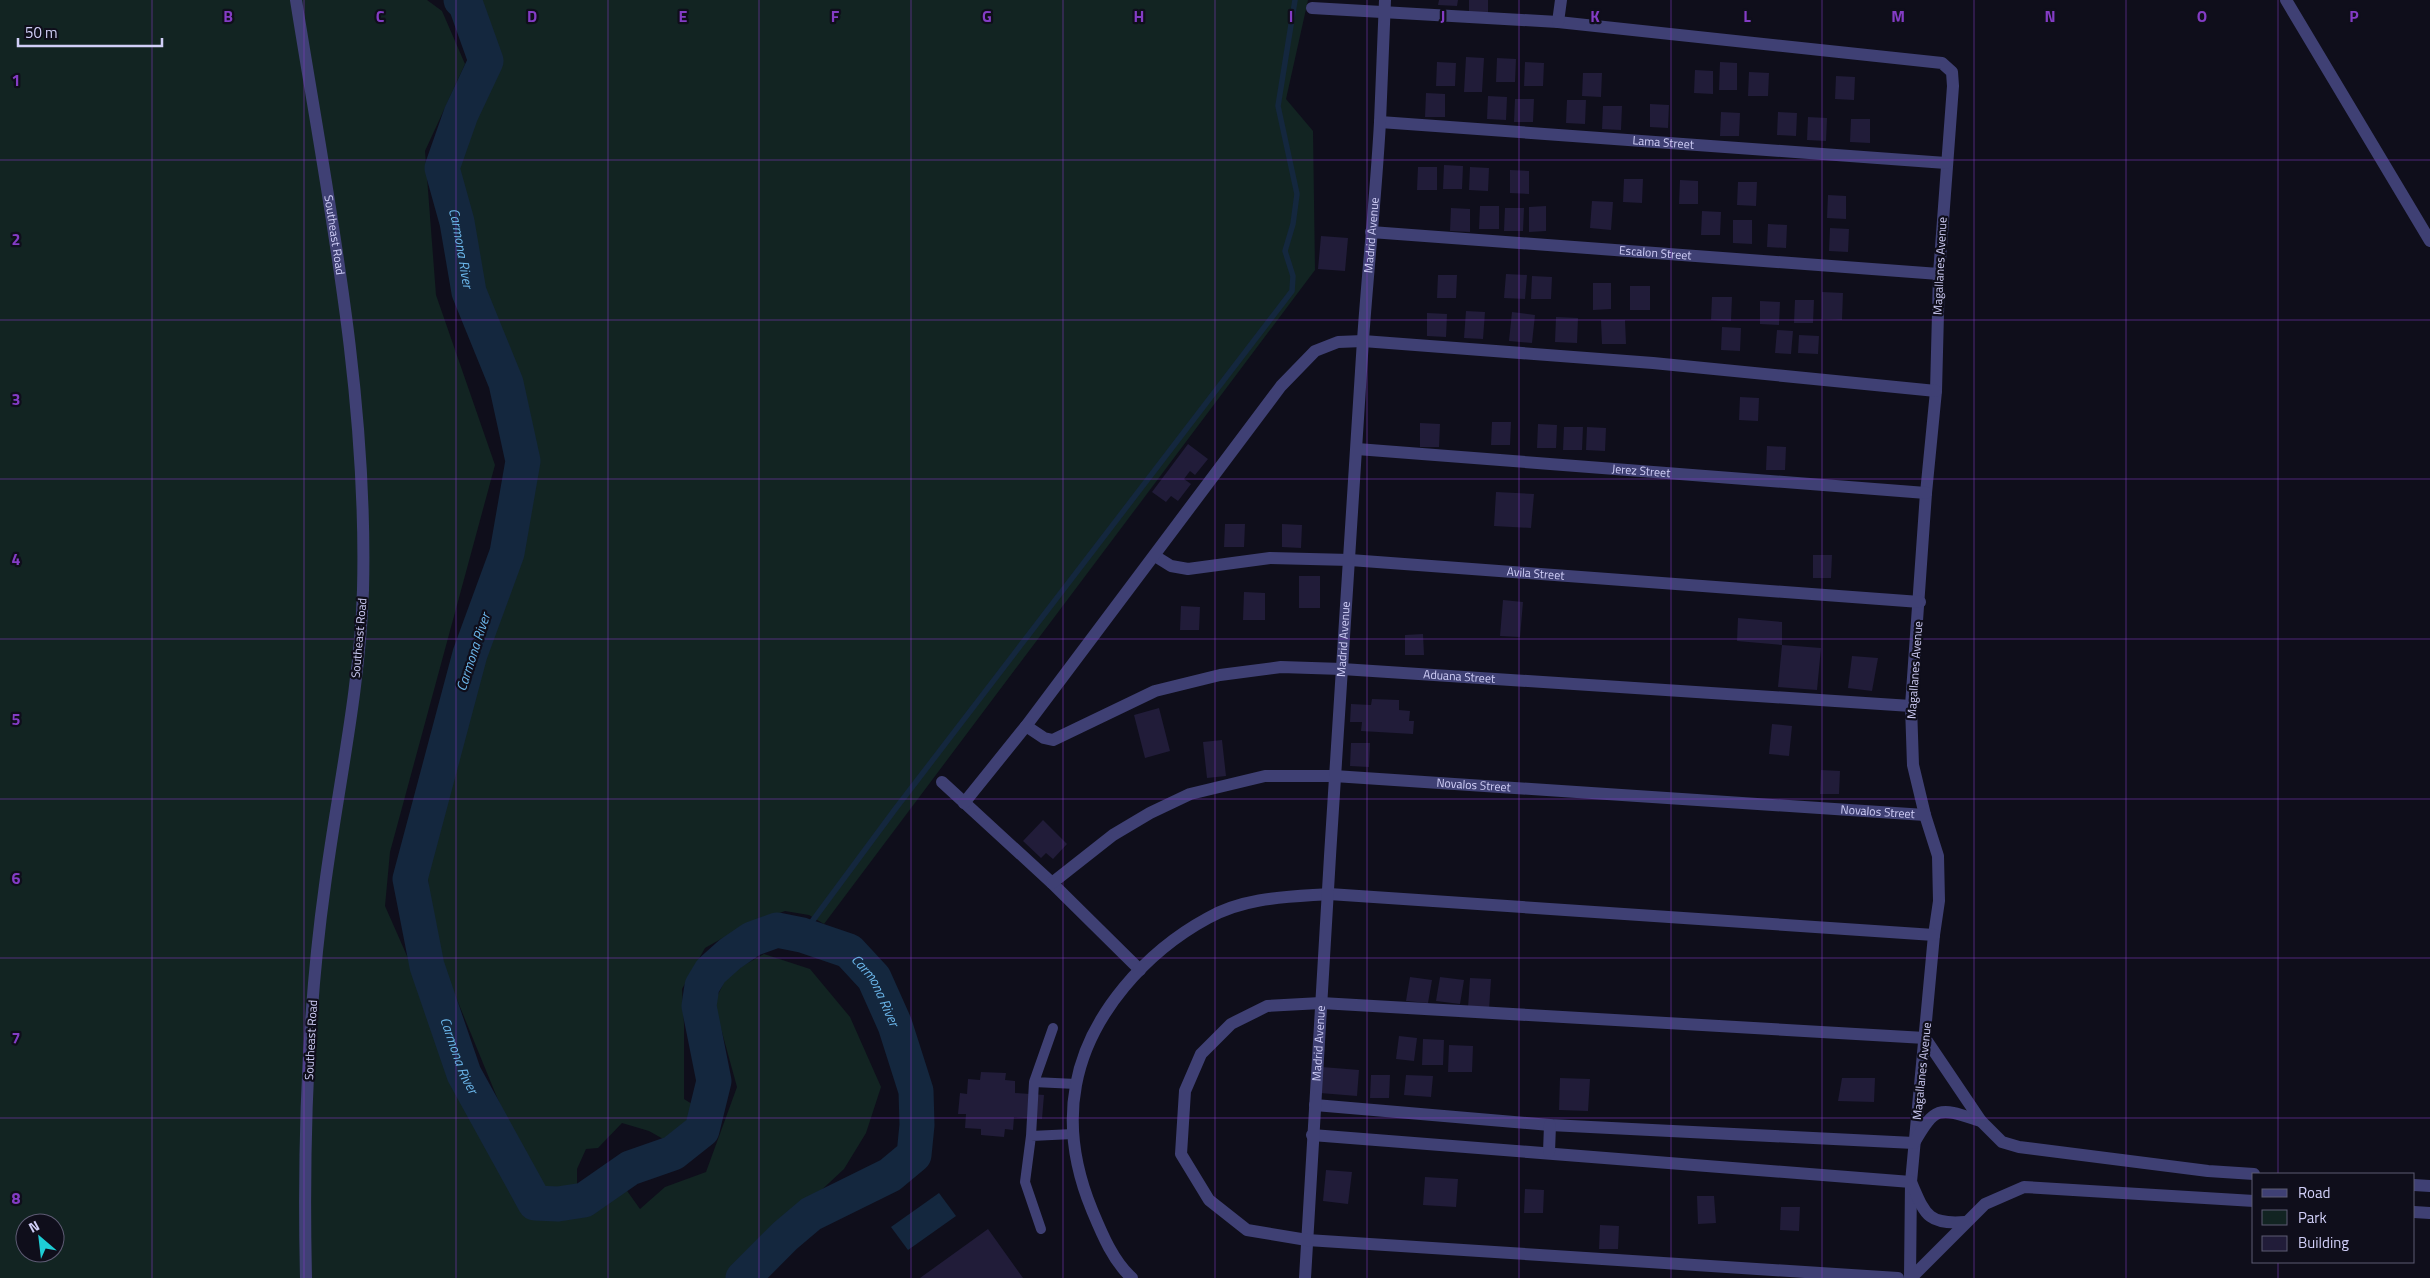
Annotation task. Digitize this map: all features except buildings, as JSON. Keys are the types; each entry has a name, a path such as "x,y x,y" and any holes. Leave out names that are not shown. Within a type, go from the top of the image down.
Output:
{"street":[{"name":"Southeast Road","path":"296,0 350,350 362,480 364,543 355,684 332,828 316,954 306,1162 306,1278"},
{"path":"1312,8 1385,6 1558,22 1561,0"},
{"path":"2286,0 2430,241"},
{"name":"Madrid Avenue","path":"1305,1278 1312,1135 1329,894 1334,776 1350,560 1363,341 1380,122 1385,6"},
{"name":"Magallanes Avenue","path":"1558,22 1942,63 1952,72 1953,86 1939,274 1936,391 1926,493 1920,602 1911,706 1913,765 1925,815 1938,856 1939,901 1934,935 1911,1182 1910,1278"},
{"name":"Lama Street","path":"1380,122 1946,163"},
{"name":"Escalon Street","path":"1371,232 1939,274"},
{"path":"964,803 1026,726 1155,556 1247,430 1294,372 1315,351 1338,342 1363,341 1653,362 1936,391"},
{"name":"Jerez Street","path":"1356,448 1926,493"},
{"name":"Avila Street","path":"1155,556 1171,566 1188,569 1270,558 1350,560 1920,602"},
{"name":"Aduana Street","path":"1026,726 1044,738 1053,740 1155,692 1220,675 1281,667 1342,669 1911,706"},
{"name":"Novalos Street","path":"1052,883 1113,835 1150,813 1190,794 1266,776 1334,776 1925,815"},
{"path":"942,782 1052,883 1140,970"},
{"path":"1124,1276 1102,1235 1081,1181 1073,1134 1076,1084 1101,1018 1140,970 1169,942 1209,917 1264,898 1329,894 1934,935"},
{"path":"1898,1278 1308,1240 1247,1230 1209,1200 1181,1154 1185,1092 1201,1054 1231,1024 1267,1006 1321,1002 1925,1038 1981,1121 2002,1142 2019,1147 2208,1171 2252,1174"},
{"path":"1315,1105 1550,1125 1914,1144 1927,1120 1935,1114 1952,1112 1981,1121"},
{"path":"1549,1152 1550,1125"},
{"path":"1312,1135 1549,1152 1911,1182 1922,1207 1931,1217 1945,1224 1965,1222"},
{"path":"2415,1185 2430,1186"},
{"path":"1910,1278 1985,1204 2024,1187 2252,1201"},
{"path":"2415,1212 2430,1213"}],"lane":[{"path":"1041,1229 1025,1182 1031,1136 1034,1082 1053,1028"},
{"path":"1034,1082 1076,1084"},
{"path":"1031,1136 1073,1134"}],"green space":[{"path":"0,0 427,0 442,11 465,64 425,151 436,295 495,465 390,852 385,906 474,1108 528,1212 589,1210 625,1188 640,1209 665,1187 706,1172 737,1087 714,1003 728,974 764,954 810,969 850,1017 881,1087 866,1133 844,1169 727,1278 0,1278"},
{"path":"480,0 1308,0 1286,99 1313,131 1315,270 824,924 809,915 785,911 742,927 705,948 682,989 684,1099 695,1106 693,1115 665,1140 649,1131 622,1123 598,1148 586,1149 577,1169 577,1194 537,1195 433,941 427,867 476,686 517,572 534,476 519,389 484,300 454,168 497,61"}],"water":[{"path":"939,1193 956,1216 908,1250 891,1227"}],"waterway":[{"name":"Carmona River","path":"461,0 466,5 486,61 461,114 442,168 457,222 469,292 506,383 523,461 507,553 470,654 410,879 427,966 464,1074 535,1203 558,1204 584,1200 630,1168 673,1153 702,1130 714,1081 699,1006 702,986 711,971 730,954 752,939 777,930 802,935 849,951 874,978 895,1025 916,1091 917,1125 914,1155 890,1175 811,1214 785,1236 743,1278"},
{"path":"802,935 896,808 1292,291 1293,276 1285,251 1293,224 1297,194 1278,106 1295,0"}]}
